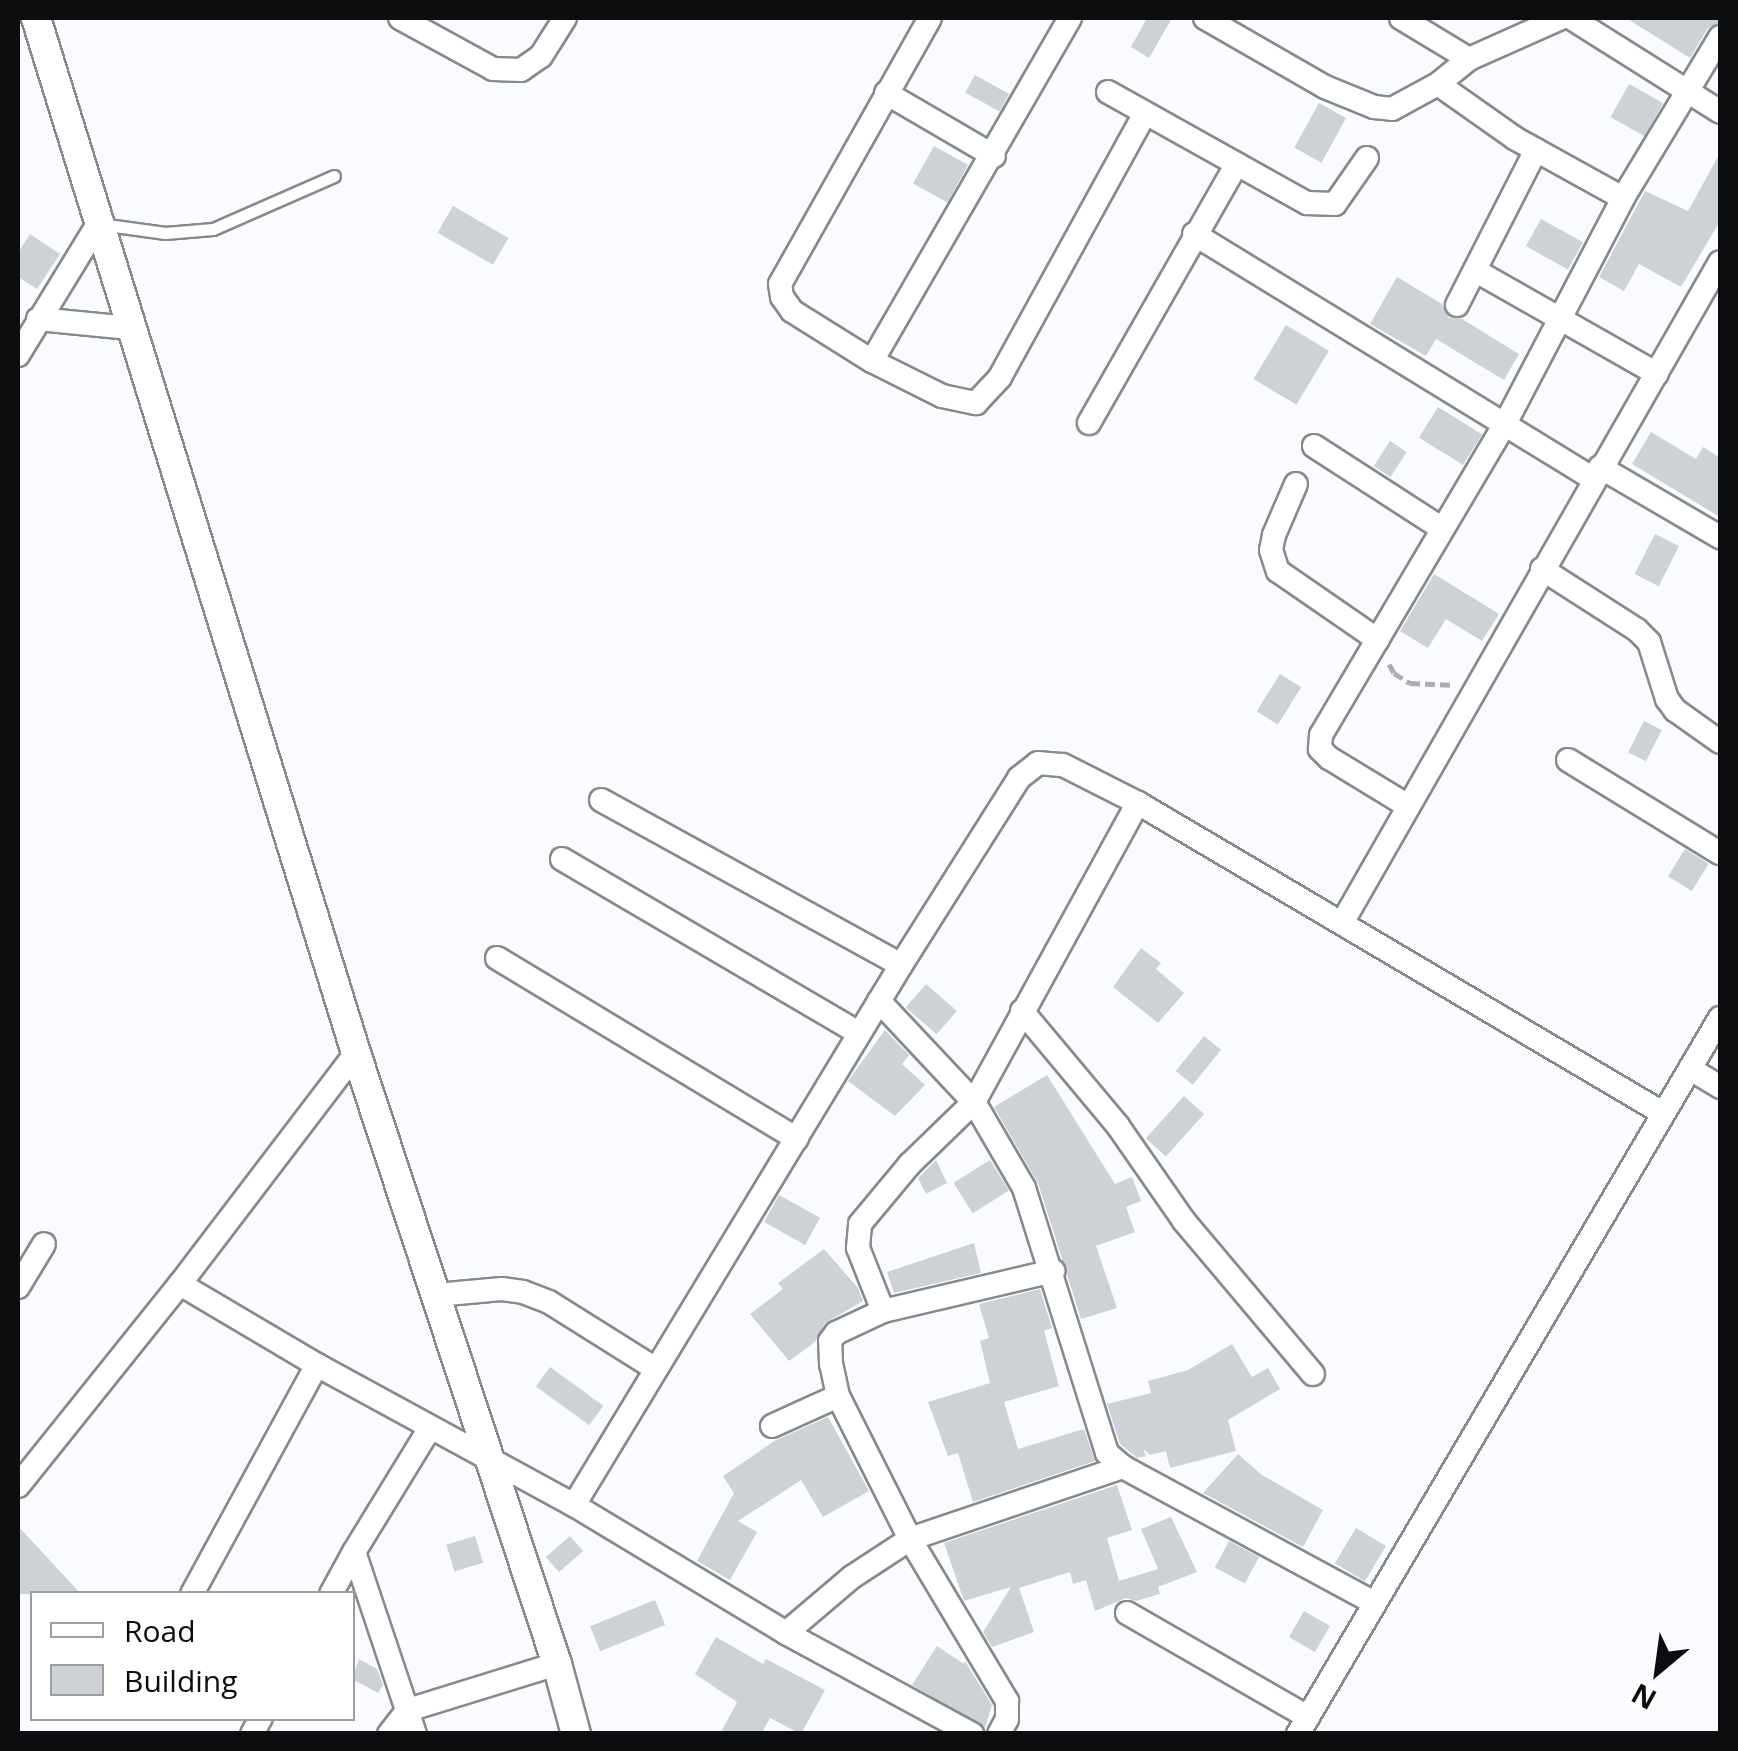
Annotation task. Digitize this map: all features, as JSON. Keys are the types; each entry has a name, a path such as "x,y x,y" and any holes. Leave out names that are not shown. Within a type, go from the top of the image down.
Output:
{"street":[{"path":"36,18 356,1053 557,1664 576,1734"},
{"path":"400,18 493,68 522,70 541,56 565,18"},
{"path":"930,18 780,284 792,311 872,361 962,403 976,403 986,395 1145,113"},
{"path":"872,361 994,156 1070,18"},
{"path":"1205,18 1325,87 1374,108 1392,110 1438,84 1469,59 1561,18"},
{"path":"1401,18 1469,59"},
{"path":"1571,18 1720,112"},
{"path":"1408,806 1320,749 1321,735 1506,422 1623,198 1720,37"},
{"path":"1438,84 1536,150 1623,198"},
{"path":"1108,92 1307,203 1322,206 1343,196 1368,158"},
{"path":"886,93 994,156"},
{"path":"1457,305 1536,150"},
{"path":"1089,423 1237,164"},
{"path":"18,355 98,224"},
{"path":"1194,234 1506,422 1720,537"},
{"path":"1342,923 1720,262"},
{"path":"1476,271 1657,374"},
{"path":"38,319 130,328"},
{"path":"1314,446 1443,529"},
{"path":"1296,484 1271,550 1278,570 1378,640"},
{"path":"1542,569 1636,630 1659,663 1666,699 1674,710 1720,742"},
{"path":"1568,760 1720,853"},
{"path":"574,1504 859,1032 1019,778 1038,763 1062,766 1138,803 1662,1112"},
{"path":"601,800 901,965"},
{"path":"883,1311 858,1248 860,1224 910,1164 974,1102 1138,803"},
{"path":"562,859 859,1032"},
{"path":"498,958 796,1140"},
{"path":"879,1001 974,1102 1024,1188 1053,1270 1102,1444 1122,1467 1373,1602"},
{"path":"1022,1011 1118,1126 1184,1221 1313,1374"},
{"path":"1128,1613 1303,1725 1720,1018"},
{"path":"18,1486 180,1284 356,1053"},
{"path":"1692,1070 1720,1087"},
{"path":"18,1287 44,1244"},
{"path":"999,1734 1007,1718 1007,1701 910,1539 838,1396 830,1341 846,1326 883,1311 1053,1270"},
{"path":"180,1284 317,1366 574,1504 786,1633 972,1734"},
{"path":"436,1296 502,1288 523,1292 548,1302 656,1369"},
{"path":"194,1591 317,1366"},
{"path":"772,1426 838,1396"},
{"path":"334,1591 430,1428"},
{"path":"786,1633 852,1577 910,1539 1122,1467"},
{"path":"354,1552 416,1734"},
{"path":"389,1734 408,1710 557,1664"}],"lane":[{"path":"98,224 166,233 213,229 334,176"}],"path":[{"path":"1378,640 1394,673 1410,683 1455,684 1470,694"}],"building":[{"path":"1147,18 1172,18 1149,58 1131,47"},
{"path":"1626,18 1720,18 1720,22 1708,28 1690,58"},
{"path":"975,75 1009,94 999,111 965,92"},
{"path":"1629,84 1663,103 1645,136 1611,117"},
{"path":"1319,103 1346,118 1321,163 1294,148"},
{"path":"934,146 968,165 947,203 913,184"},
{"path":"1720,153 1720,221 1681,287 1639,264 1624,291 1599,277 1645,191 1688,211"},
{"path":"453,206 508,238 493,265 438,233"},
{"path":"1541,219 1583,242 1568,269 1526,246"},
{"path":"30,234 60,254 37,289 18,277 18,253"},
{"path":"1397,277 1442,304 1449,318 1462,319 1519,354 1504,380 1436,339 1426,356 1370,324"},
{"path":"1286,325 1329,351 1296,405 1254,379"},
{"path":"1438,407 1482,435 1463,465 1419,438"},
{"path":"1651,432 1696,459 1703,447 1720,458 1720,517 1632,464"},
{"path":"1390,441 1407,452 1390,477 1374,466"},
{"path":"1655,534 1679,546 1659,586 1635,574"},
{"path":"1434,574 1499,614 1482,641 1446,619 1428,648 1400,631"},
{"path":"1280,674 1301,687 1278,725 1257,711"},
{"path":"1644,721 1662,730 1646,761 1628,752"},
{"path":"1685,849 1709,864 1692,891 1668,876"},
{"path":"1141,948 1161,963 1156,969 1184,993 1158,1023 1113,987"},
{"path":"926,984 957,1011 937,1034 906,1007"},
{"path":"885,1030 909,1055 902,1064 925,1085 895,1116 848,1081"},
{"path":"1204,1036 1221,1050 1193,1085 1176,1071"},
{"path":"1047,1075 1115,1184 1132,1177 1141,1201 1126,1207 1135,1232 1096,1246 1117,1308 1081,1319 1038,1183 994,1107"},
{"path":"1184,1096 1204,1114 1166,1156 1146,1138"},
{"path":"936,1160 947,1183 926,1194 918,1178"},
{"path":"990,1160 1009,1191 973,1213 954,1183"},
{"path":"779,1195 820,1218 805,1245 764,1222"},
{"path":"974,1243 981,1273 894,1293 887,1272"},
{"path":"824,1249 858,1288 863,1301 825,1323 815,1342 789,1361 750,1314 783,1289 778,1283"},
{"path":"1040,1289 1052,1328 1044,1331 1059,1386 1004,1402 1018,1449 1084,1429 1095,1461 973,1502 958,1453 948,1456 928,1402 990,1383 980,1341 989,1338 979,1304"},
{"path":"1232,1344 1252,1377 1268,1368 1280,1389 1228,1420 1236,1451 1170,1468 1166,1451 1150,1455 1143,1449 1146,1456 1137,1458 1120,1444 1107,1404 1151,1393 1148,1381 1188,1370"},
{"path":"550,1367 603,1406 589,1425 536,1386"},
{"path":"828,1417 869,1491 823,1517 801,1480 738,1521 757,1532 730,1580 697,1561 734,1493 723,1476 776,1440"},
{"path":"1238,1454 1262,1475 1323,1510 1303,1547 1203,1493"},
{"path":"1117,1485 1132,1530 1107,1538 1119,1581 1158,1569 1141,1529 1171,1517 1197,1572 1158,1587 1160,1594 1136,1601 1126,1598 1095,1611 1086,1580 1073,1584 1070,1572 1019,1588 1034,1632 992,1647 983,1632 1011,1587 964,1601 944,1543"},
{"path":"18,1526 78,1591 18,1594"},
{"path":"1356,1528 1386,1546 1365,1581 1335,1563"},
{"path":"475,1536 483,1563 454,1572 446,1545"},
{"path":"570,1536 583,1551 559,1572 546,1557"},
{"path":"1229,1541 1259,1557 1245,1583 1215,1567"},
{"path":"655,1600 665,1625 600,1651 590,1626"},
{"path":"1304,1611 1330,1626 1315,1652 1289,1637"},
{"path":"716,1637 763,1664 766,1659 825,1690 801,1734 770,1718 761,1734 720,1734 737,1702 695,1674"},
{"path":"937,1646 964,1664 965,1661 992,1705 985,1728 912,1685"},
{"path":"359,1659 377,1669 383,1685 378,1693 355,1681"}]}
